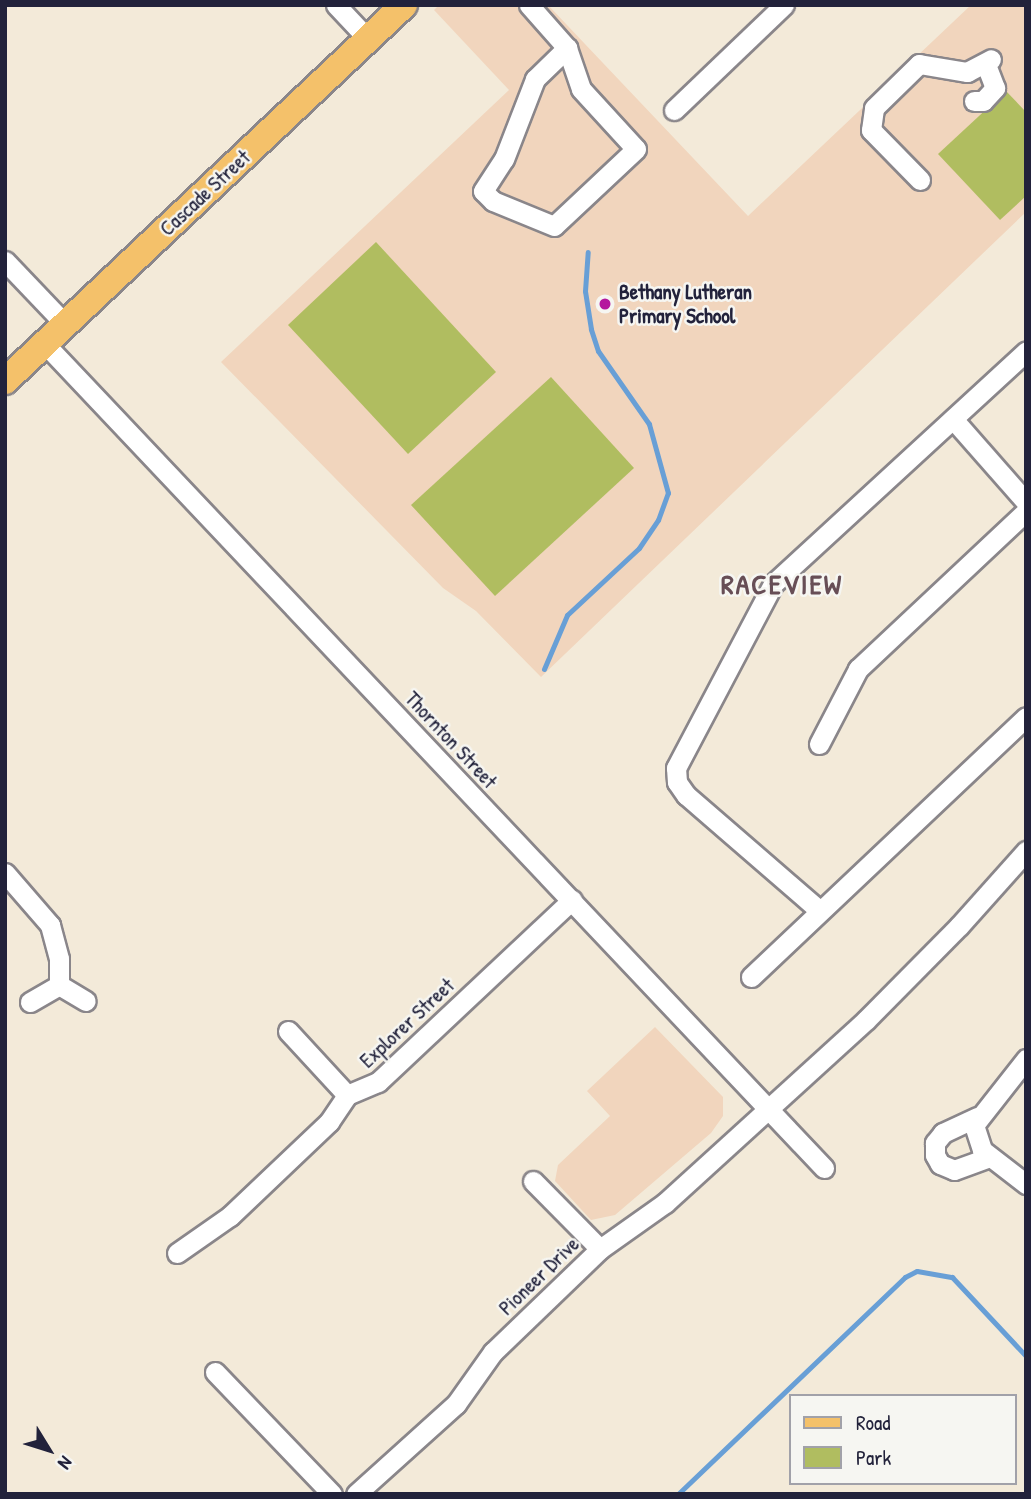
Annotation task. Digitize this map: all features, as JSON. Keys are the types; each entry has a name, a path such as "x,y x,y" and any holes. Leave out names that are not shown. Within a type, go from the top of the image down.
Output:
{"main road":[{"name":"Cascade Street","path":"5,381 404,5"}],"street":[{"path":"336,5 368,39"},
{"path":"529,5 568,48 581,89 636,149 554,226 493,201 483,191 504,159 535,79 568,48"},
{"path":"674,110 784,5"},
{"path":"920,180 871,130 874,108 919,64 981,65"},
{"path":"981,65 995,88 983,101 970,96 981,65"},
{"path":"5,261 65,324"},
{"name":"Thornton Street","path":"45,344 824,1168"},
{"path":"820,911 686,794 677,782 676,768 773,584 1026,351"},
{"path":"953,419 1026,502"},
{"path":"819,744 858,669 1026,511"},
{"path":"751,977 1026,717"},
{"name":"Pioneer Drive","path":"356,1494 456,1404 493,1352 600,1249 666,1203 866,1020 960,926 1026,851"},
{"path":"5,873 50,925 59,959 59,985"},
{"name":"Explorer Street","path":"347,1095 378,1082 572,900"},
{"path":"59,985 86,1001"},
{"path":"30,1002 59,985"},
{"path":"177,1253 230,1216 329,1122 347,1095 288,1031"},
{"path":"989,1157 954,1170 940,1164 935,1156 935,1143 943,1133 977,1117 1026,1059"},
{"path":"977,1117 975,1135 989,1157 1026,1184"},
{"path":"533,1181 600,1249"},
{"path":"215,1372 332,1494"}],"shaded area":[{"name":"Bethany Lutheran Primary School","path":"439,5 548,5 748,216 971,5 1026,5 1026,212 541,677 476,611 443,588 221,362 509,90 434,10"},
{"path":"655,1027 723,1097 723,1116 711,1133 615,1215 591,1220 555,1181 558,1165 610,1116 587,1091"}],"green space":[{"path":"1006,91 1026,112 1026,196 1000,220 938,154"},
{"path":"376,242 496,372 408,454 288,325"},
{"path":"551,377 634,468 495,596 411,505"}],"waterway":[{"path":"544,669 567,615 639,548 658,520 668,493 649,424 598,351 591,329 585,291 588,252"},
{"path":"678,1494 905,1277 917,1271 952,1277 1026,1356"}],"place":[{"name":"Bethany Lutheran Primary School","path":"605,304"}],"district":[{"name":"RACEVIEW","path":"782,584"}]}
